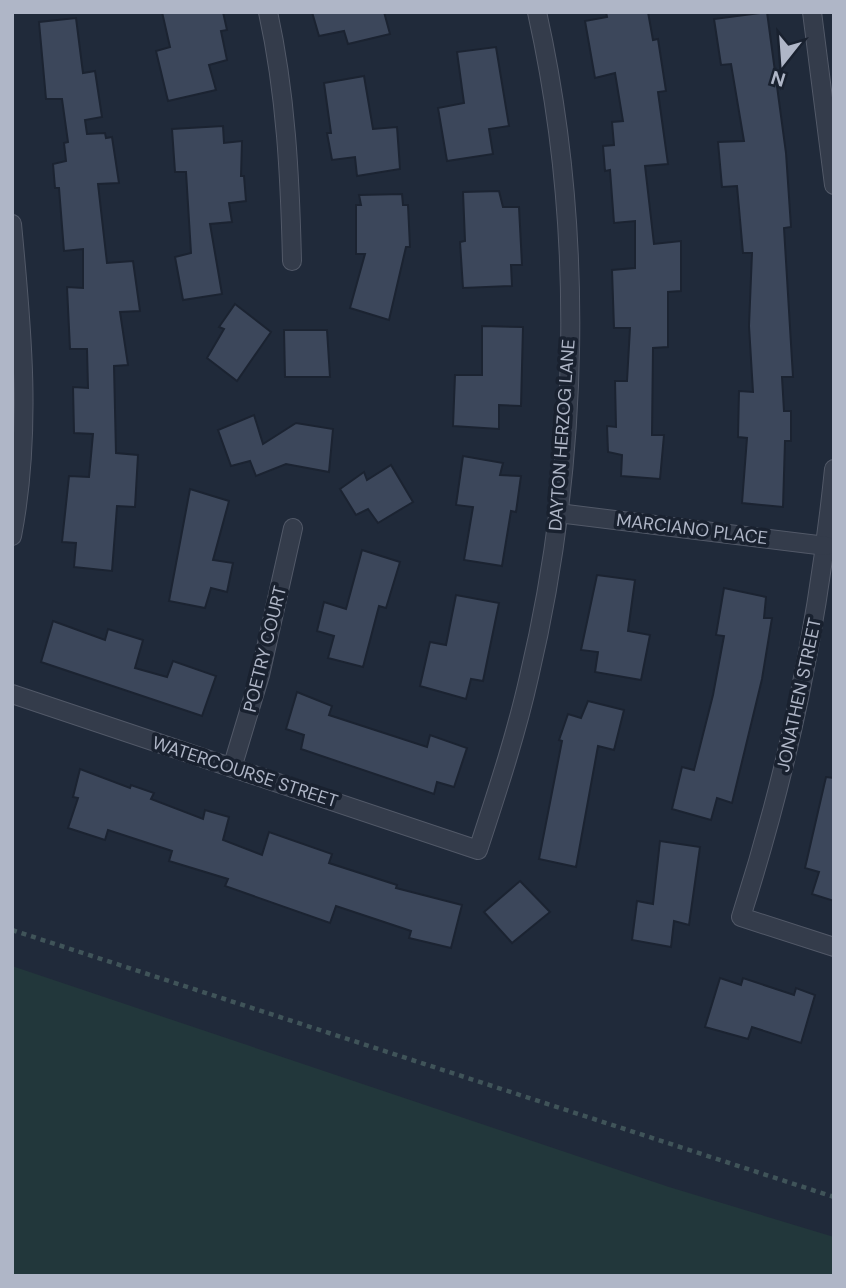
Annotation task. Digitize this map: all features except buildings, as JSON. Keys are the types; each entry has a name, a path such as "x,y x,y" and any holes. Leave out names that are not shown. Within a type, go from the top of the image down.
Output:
{"street":[{"path":"268,12 283,108 290,180 292,261"},
{"name":"DAYTON HERZOG LANE","path":"478,850 530,676 558,513 567,418 569,270 554,108 537,12"},
{"path":"812,12 834,185"},
{"path":"12,224 24,380 22,455 12,536"},
{"name":"JONATHEN STREET","path":"834,468 826,546 795,727 770,825 741,918 834,947"},
{"name":"MARCIANO PLACE","path":"558,513 826,546"},
{"name":"POETRY COURT","path":"233,768 261,675 293,528"},
{"name":"WATERCOURSE STREET","path":"12,694 478,850"}],"path":[{"path":"12,930 834,1197"}],"green space":[{"path":"12,966 669,1187 834,1237 834,1276 12,1276"}]}
